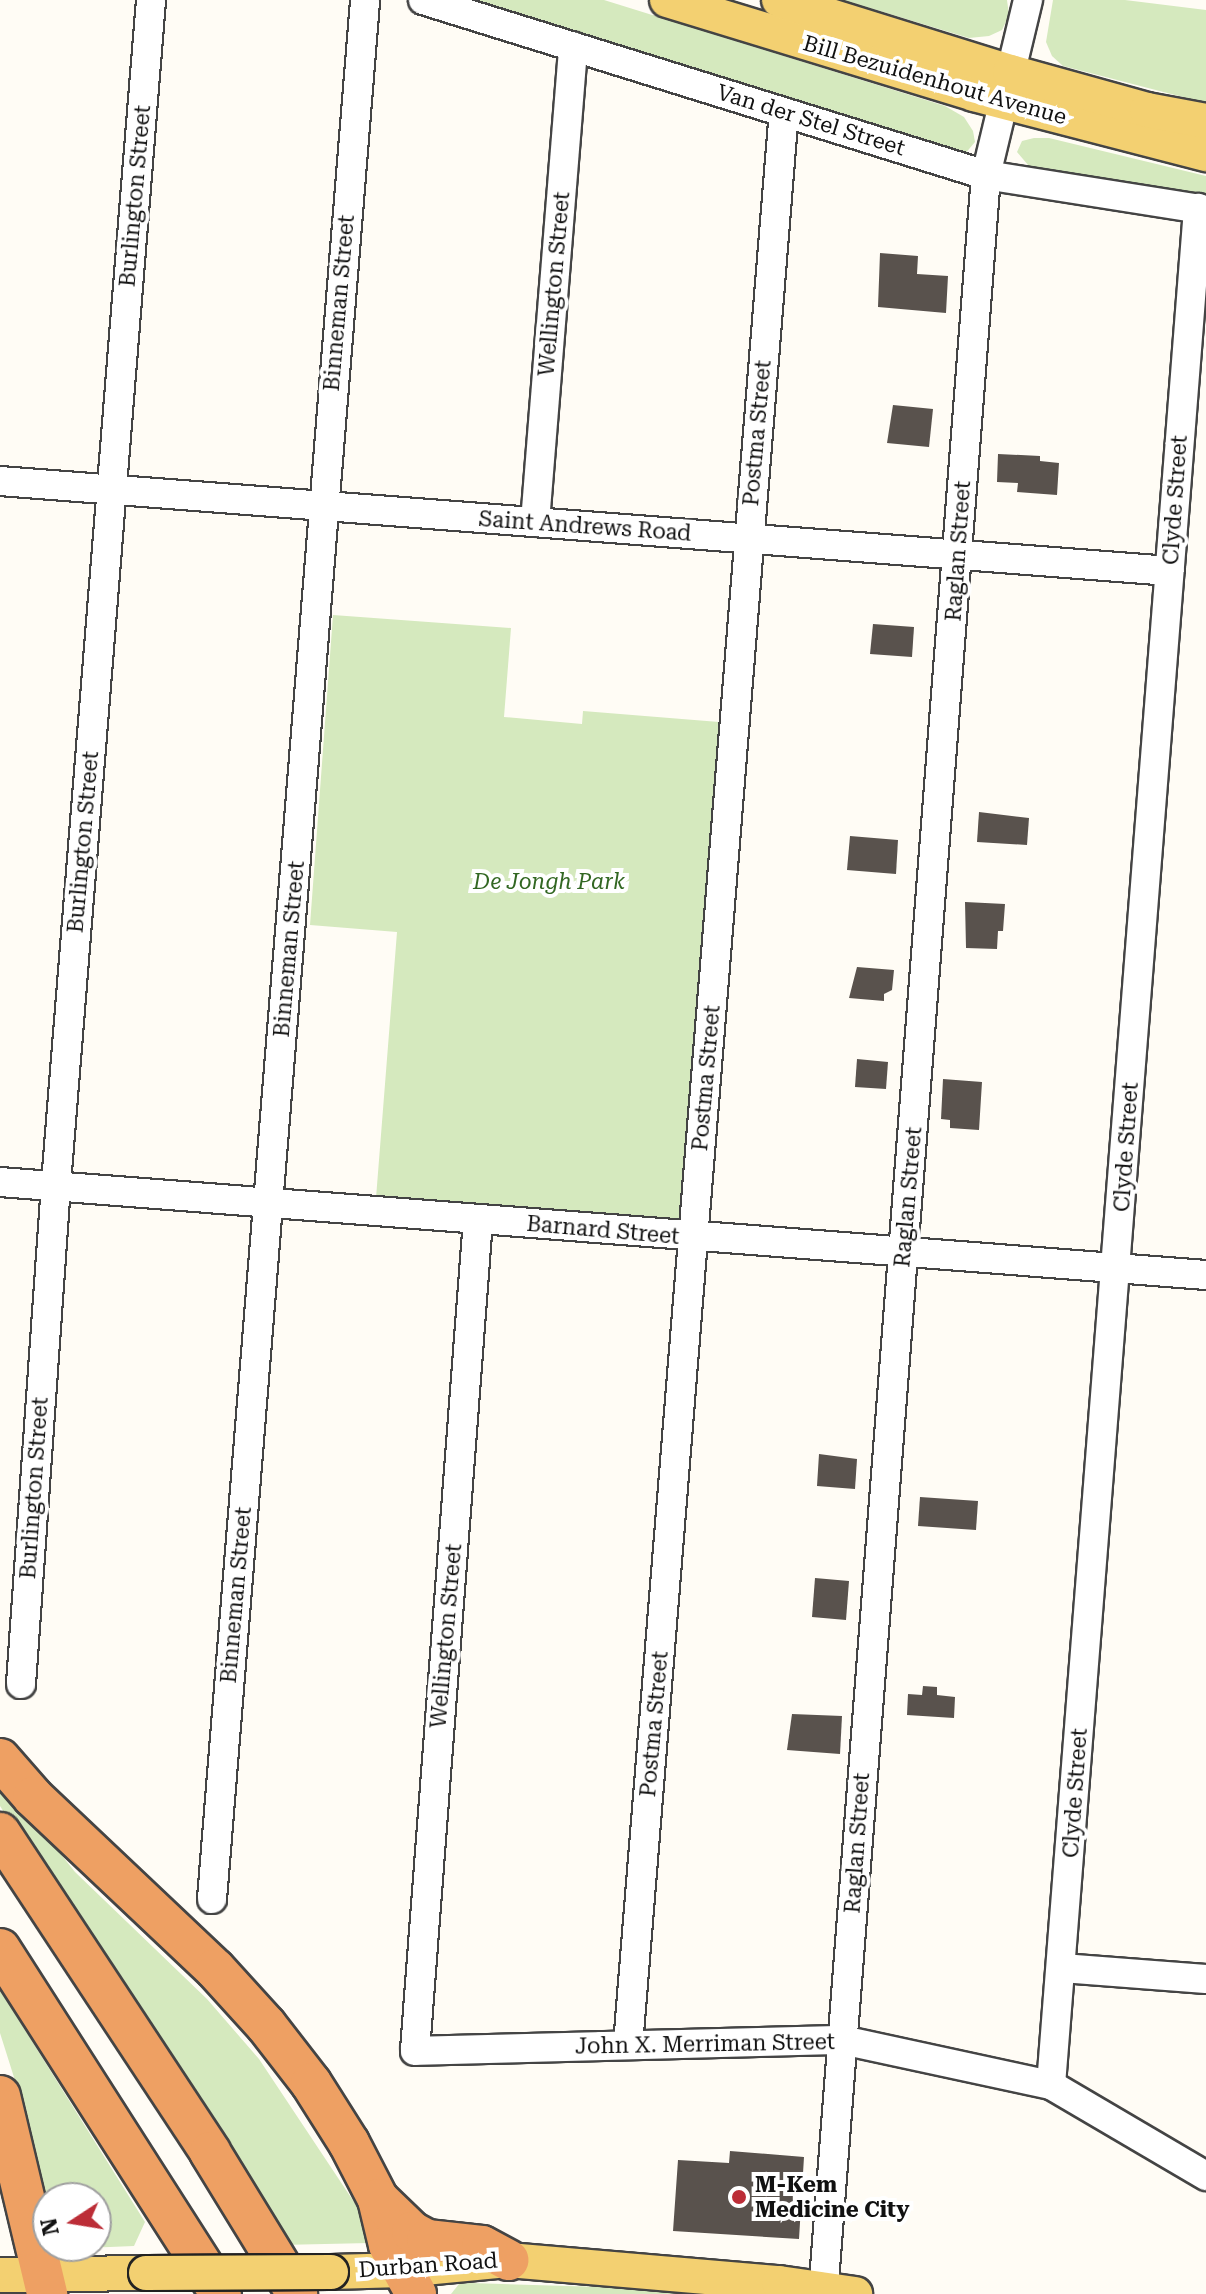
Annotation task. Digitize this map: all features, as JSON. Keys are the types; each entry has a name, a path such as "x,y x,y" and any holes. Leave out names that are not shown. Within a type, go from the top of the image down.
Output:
{"highway":[{"path":"0,1759 33,1797 215,1969 266,2025 311,2083 378,2199 412,2232 427,2240 482,2246 508,2260"},
{"path":"0,1833 210,2152 297,2294"},
{"path":"0,1949 221,2294"},
{"path":"0,2096 45,2284"},
{"path":"0,2242 13,2222 22,2182"},
{"path":"378,2199 389,2245 410,2282"}],"main road":[{"name":"Bill Bezuidenhout Avenue","path":"667,0 1006,87 1206,121"},
{"name":"Bill Bezuidenhout Avenue","path":"779,0 1006,87 1206,154"},
{"name":"Durban Road","path":"0,2275 45,2284 146,2273 331,2272 410,2282 508,2260 833,2292"}],"street":[{"name":"Burlington Street","path":"21,1684 55,1187 151,0"},
{"name":"Binneman Street","path":"212,1899 365,0"},
{"name":"Van der Stel Street","path":"423,0 986,175 1202,209"},
{"name":"Raglan Street","path":"828,2040 903,1252 986,175 1028,0"},
{"name":"Wellington Street","path":"535,522 573,47"},
{"name":"Postma Street","path":"628,2045 784,112"},
{"name":"Clyde Street","path":"1051,2085 1170,571 1202,209"},
{"name":"Saint Andrews Road","path":"0,481 1170,571"},
{"name":"Barnard Street","path":"0,1182 1206,1275"},
{"name":"Wellington Street","path":"415,2051 478,1220"},
{"path":"1062,1968 1206,1979"},
{"name":"John X. Merriman Street","path":"415,2051 828,2040 1051,2085 1206,2176"},
{"path":"828,2040 829,2060 837,2090 833,2292"}],"green space":[{"path":"454,0 604,0 945,106 964,117 973,131 975,142 964,155"},
{"path":"843,0 1007,0 1009,15 1002,30 989,36 969,38"},
{"path":"1053,0 1125,0 1206,10 1206,103 1063,66 1052,56 1046,42"},
{"path":"1049,138 1206,176 1206,199 1034,172 1017,152 1022,141"},
{"name":"De Jongh Park","path":"333,615 511,628 504,717 582,724 583,711 719,722 682,1217 676,1222 376,1198 397,932 310,925"},
{"path":"0,1778 75,1872 207,1999 259,2059 358,2208 373,2238 370,2243 280,2245 0,1806"},
{"path":"0,1990 145,2222 134,2246 112,2247 112,2182 39,2182 30,2128 0,2033"},
{"path":"459,2284 716,2294 451,2294"}],"building":[{"path":"880,253 918,256 917,274 948,276 946,313 878,307"},
{"path":"893,405 933,409 929,447 887,443"},
{"path":"998,454 1040,456 1040,461 1059,463 1057,495 1017,492 1018,483 997,482"},
{"path":"873,624 914,627 912,657 870,654"},
{"path":"979,812 1029,818 1027,845 977,842"},
{"path":"850,836 898,840 896,874 847,870"},
{"path":"965,902 1005,904 1003,931 998,931 997,949 966,948"},
{"path":"857,967 894,970 892,990 884,994 884,1001 849,998"},
{"path":"857,1059 888,1062 886,1089 855,1087"},
{"path":"943,1079 982,1082 979,1130 950,1128 950,1120 941,1119"},
{"path":"819,1454 857,1459 855,1489 817,1486"},
{"path":"920,1497 978,1501 976,1530 918,1526"},
{"path":"815,1578 849,1581 846,1620 812,1617"},
{"path":"923,1686 937,1687 937,1695 955,1697 954,1718 907,1715 908,1694 922,1695"},
{"path":"792,1714 842,1716 840,1754 787,1750"},
{"name":"M-Kem Medicine City","path":"730,2151 804,2157 799,2239 673,2231 678,2160 729,2163"}],"place":[{"name":"M-Kem Medicine City","path":"739,2197"}]}
